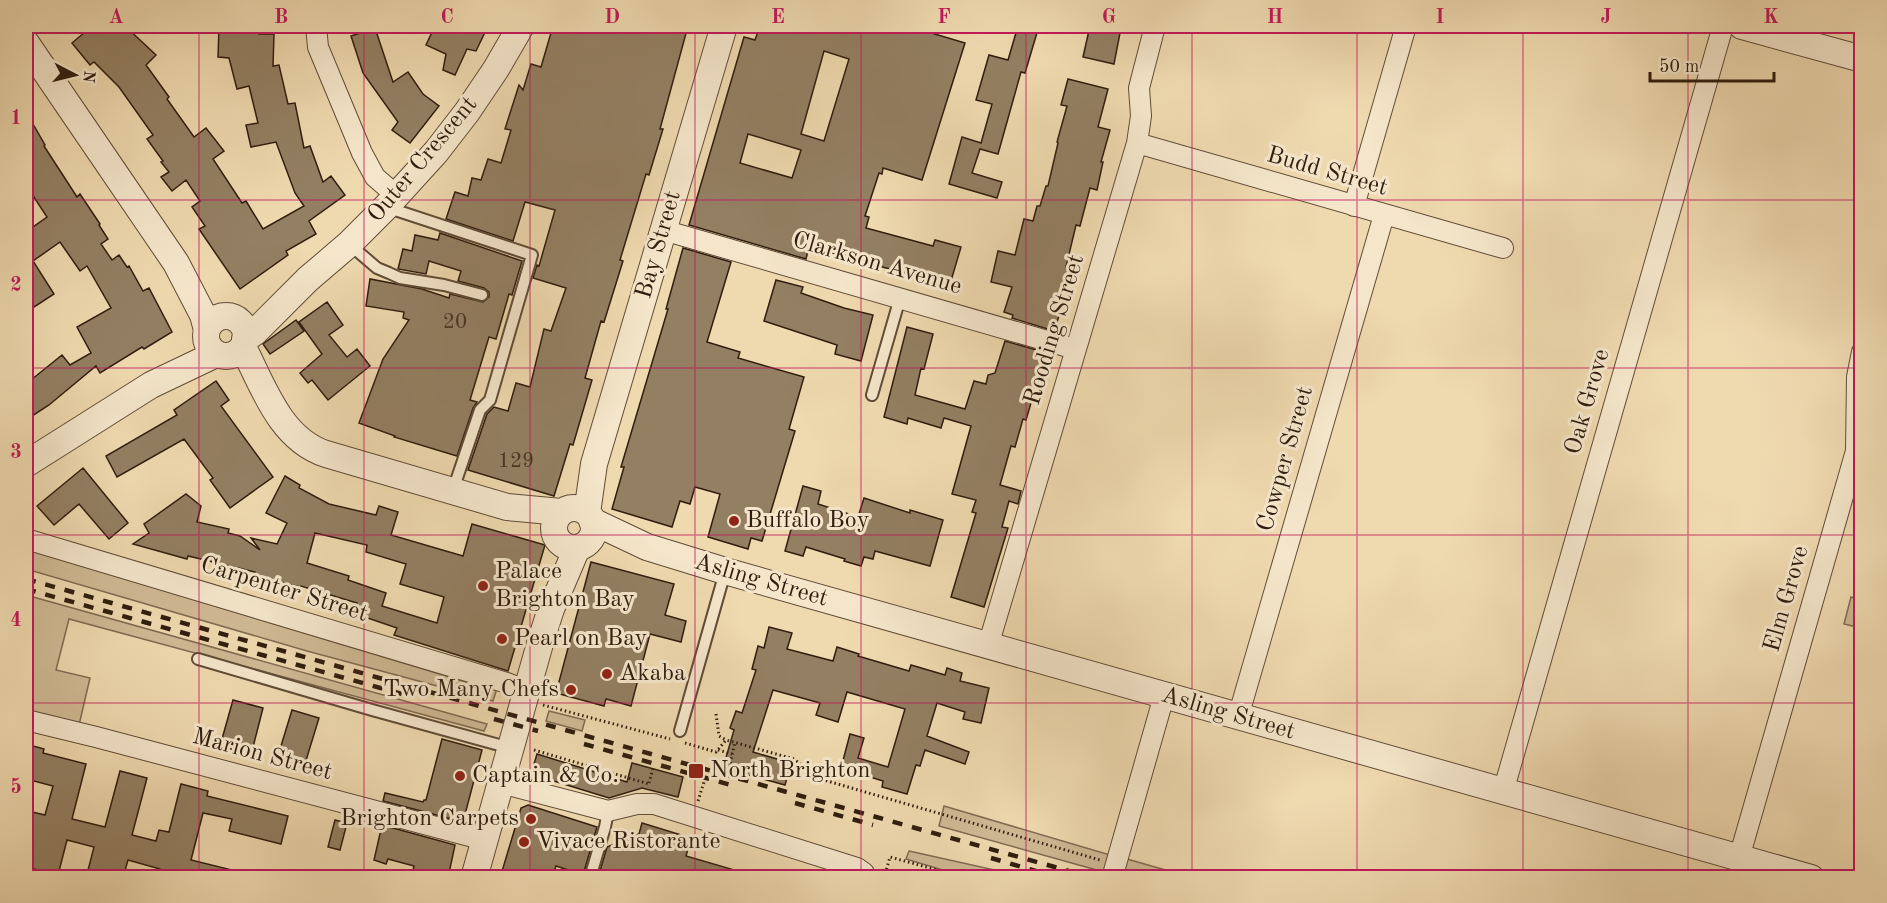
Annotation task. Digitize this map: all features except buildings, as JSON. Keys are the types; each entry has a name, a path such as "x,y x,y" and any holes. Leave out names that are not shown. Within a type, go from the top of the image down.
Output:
{"street":[{"path":"316,26 318,46 362,153 392,201"},
{"name":"Outer Crescent","path":"26,464 226,337 258,309 308,279 349,244 436,152 467,112 521,26"},
{"name":"Bay Street","path":"474,878 501,783 522,749 525,695 724,26"},
{"name":"Rooding Street","path":"988,646 1137,143 1141,116 1139,88 1155,26"},
{"path":"1354,206 1406,26"},
{"name":"Oak Grove","path":"1503,792 1723,26"},
{"path":"1742,26 1862,59"},
{"path":"26,43 176,262 203,315 226,337 299,440 310,448 326,454 574,527"},
{"name":"Budd Street","path":"1137,143 1503,248"},
{"name":"Cowper Street","path":"1238,717 1383,215"},
{"name":"Clarkson Avenue","path":"663,230 1075,349"},
{"name":"Elm Grove","path":"1739,858 1853,462 1857,437 1857,377 1862,352"},
{"name":"Asling Street","path":"574,527 1811,878"},
{"name":"Carpenter Street","path":"26,539 507,683 525,695"},
{"path":"1116,866 1164,696"},
{"name":"Marion Street","path":"26,720 485,840"},
{"path":"501,783 608,811 637,804 654,804 857,868 864,873 865,878"}],"lane":[{"path":"392,201 532,255 490,400 480,410 453,491"},
{"path":"349,244 377,268 400,278 444,285 482,296"},
{"path":"872,395 900,298"},
{"path":"680,731 725,571"},
{"path":"198,659 372,710 522,749"},
{"path":"591,878 608,811"}],"path":[{"path":"525,695 716,752 718,750 732,754"},
{"path":"716,714 719,736 794,759 818,778 1116,866"},
{"path":"718,750 726,740"},
{"path":"728,772 735,742"},
{"path":"522,749 649,784 653,768"},
{"path":"698,801 704,782"},
{"path":"884,878 890,857 966,878"}],"shaded area":[{"path":"26,549 476,685 489,683 498,685 493,701 307,651 26,569"},
{"path":"26,595 487,724 484,731 69,619 56,670 90,678 79,725 26,711"},
{"path":"1851,597 1861,600 1861,628 1844,624"},
{"path":"549,711 585,720 582,731 546,721"},
{"path":"944,806 1110,855 1104,872 939,826"},
{"path":"909,851 1026,877 966,877 906,859"},
{"path":"1127,859 1190,877 1122,878"}],"railway":[{"path":"26,579 1094,878"},
{"path":"26,589 402,694"},
{"path":"494,719 538,731"},
{"path":"584,744 731,785"},
{"path":"795,803 873,825"},
{"path":"991,858 1060,878"}],"place":[{"name":"Buffalo Boy","path":"734,521"},
{"name":"Palace Brighton Bay","path":"483,586"},
{"name":"Pearl on Bay","path":"502,639"},
{"name":"Akaba","path":"607,674"},
{"name":"Two Many Chefs","path":"571,690"},
{"name":"North Brighton","path":"696,771"},
{"name":"Captain & Co.","path":"460,776"},
{"name":"Brighton Carpets","path":"531,819"},
{"name":"Vivace Ristorante","path":"524,842"}]}
